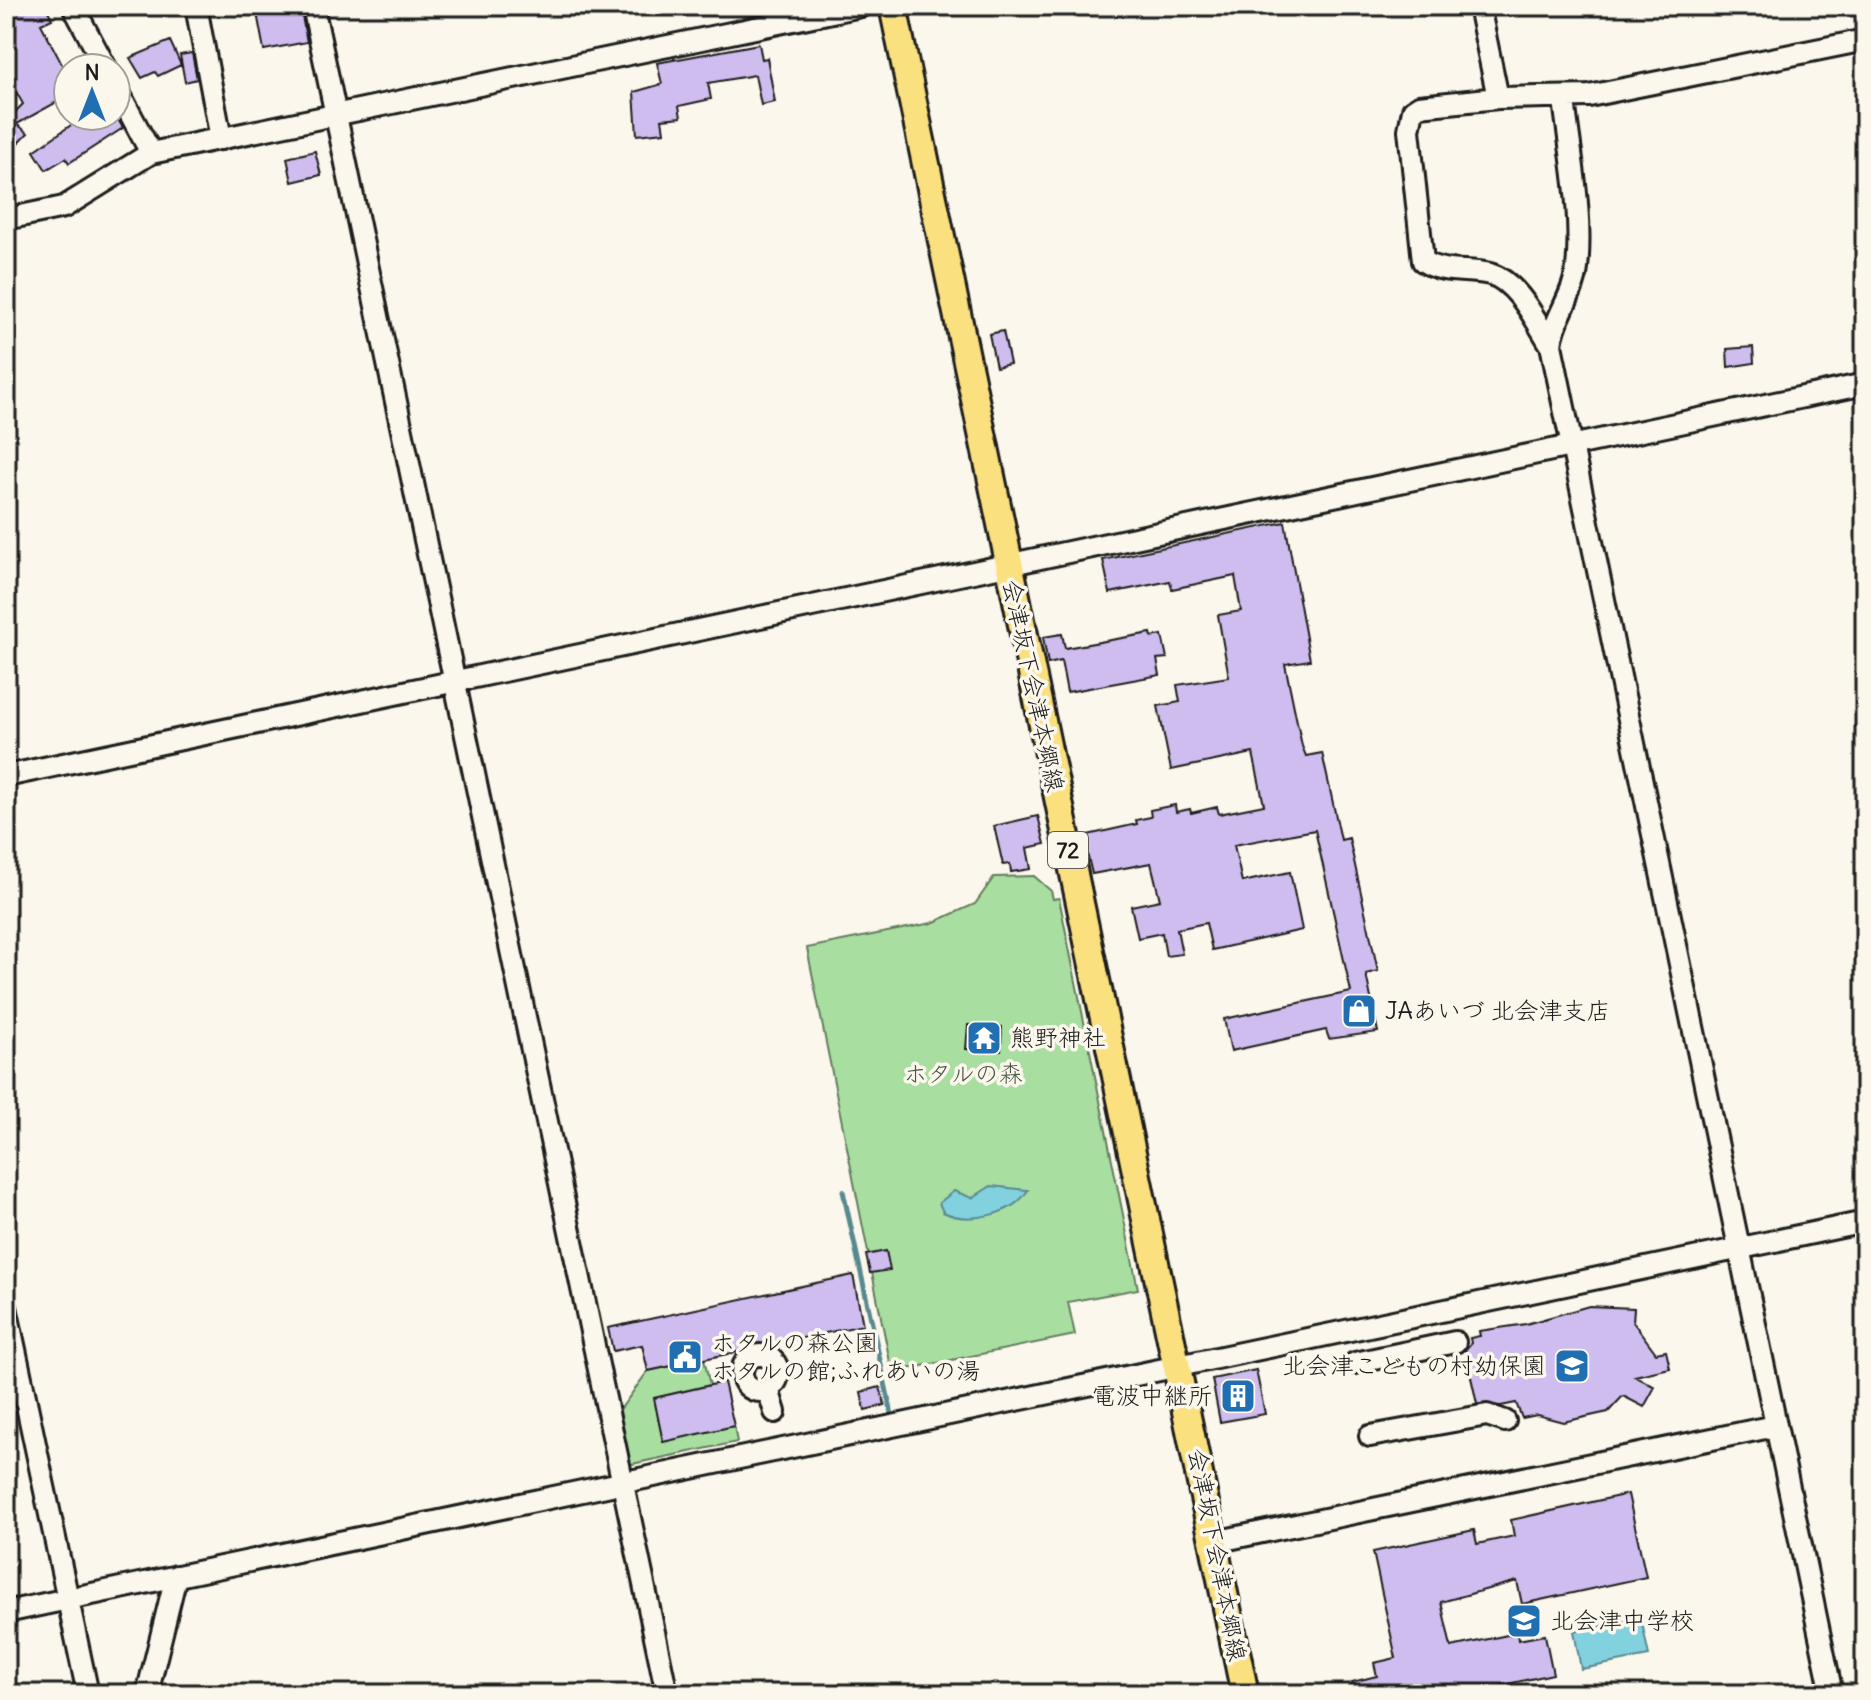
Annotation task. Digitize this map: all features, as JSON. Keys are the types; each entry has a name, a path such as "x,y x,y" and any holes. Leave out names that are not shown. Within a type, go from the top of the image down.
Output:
{"main road":[{"name":"会津坂下会津本郷線","path":"893,6 1006,562 1179,1364 1245,1694"}],"street":[{"path":"73,6 97,52"},
{"path":"196,6 221,139"},
{"path":"313,6 667,1694"},
{"path":"6,219 64,207 151,153 861,6"},
{"path":"1479,6 1498,98"},
{"path":"1551,345 1504,281 1490,274 1436,269 1423,261 1409,130 1413,110 1419,106 1498,98 1564,99 1865,40"},
{"path":"1564,99 1576,203 1577,270 1553,325 1551,345 1832,1694"},
{"path":"132,117 151,153"},
{"path":"6,776 1006,562 1865,384"},
{"path":"6,1612 1865,1222"},
{"path":"6,1307 88,1694"},
{"path":"1355,1363 1455,1342"},
{"path":"768,1389 775,1412"},
{"path":"1370,1436 1487,1415 1505,1421"},
{"path":"1214,1542 1775,1426"},
{"path":"147,1694 176,1576"}],"green space":[{"name":"ホタルの森","path":"1034,876 1051,891 1053,899 1059,898 1138,1289 1068,1302 1075,1335 892,1372 807,948 932,923 975,904 994,877"},
{"path":"704,1359 710,1385 654,1398 663,1441 734,1426 737,1442 627,1465 614,1418 648,1371"}],"water":[{"path":"991,1186 1028,1190 1002,1211 978,1217 954,1216 943,1212 939,1203 954,1191 972,1198"},
{"path":"1641,1618 1649,1656 1581,1669 1574,1631"}],"building":[{"path":"6,6 46,6 52,19 41,24 56,52 52,52 52,105 17,124 28,133 18,143 6,132 6,113 10,117 23,104 6,74"},
{"path":"300,6 307,42 264,50 257,13"},
{"path":"170,41 181,65 158,76 155,72 142,78 132,57"},
{"path":"759,44 762,59 767,58 775,102 761,105 755,75 708,83 711,99 679,106 681,117 662,119 664,132 637,135 634,92 662,84 657,63"},
{"path":"192,53 197,79 185,82 180,55"},
{"path":"61,132 117,132 69,163 66,158 46,170 34,151"},
{"path":"315,151 321,175 292,182 287,158"},
{"path":"1003,331 1010,364 996,367 989,334"},
{"path":"1753,347 1754,363 1728,367 1727,349"},
{"path":"1285,522 1310,660 1285,664 1302,746 1306,756 1322,753 1341,840 1349,838 1378,971 1366,974 1378,1032 1329,1039 1326,1030 1231,1051 1224,1019 1351,992 1315,830 1234,845 1242,882 1290,872 1302,930 1212,950 1206,923 1177,929 1182,954 1166,956 1162,933 1138,938 1131,906 1160,900 1151,863 1092,874 1083,836 1137,824 1136,820 1151,817 1150,810 1175,805 1176,812 1190,809 1191,813 1217,807 1219,814 1264,805 1253,753 1171,770 1158,706 1180,702 1177,685 1229,677 1218,615 1241,611 1235,576 1172,589 1170,581 1110,593 1103,560"},
{"path":"1151,633 1152,637 1162,635 1167,658 1157,659 1160,675 1067,692 1061,661 1048,664 1043,637 1062,634 1065,648"},
{"path":"1038,816 1045,844 1027,848 1031,869 1011,872 1010,864 1003,865 994,826"},
{"name":"熊野神社","path":"968,1025 1002,1027 1001,1051 966,1049"},
{"path":"886,1251 890,1270 870,1273 866,1255"},
{"name":"ホタルの森公園 ホタルの館;ふれあいの湯","path":"853,1275 863,1325 648,1371 642,1345 613,1351 608,1328"},
{"path":"1589,1306 1634,1308 1633,1322 1656,1353 1666,1351 1670,1368 1635,1376 1655,1387 1644,1407 1623,1396 1608,1412 1563,1422 1537,1415 1522,1418 1516,1403 1501,1406 1477,1404 1465,1350 1471,1343 1470,1338 1480,1336 1479,1331 1526,1324"},
{"name":"電波中継所","path":"1256,1370 1265,1414 1220,1422 1212,1379"},
{"path":"724,1382 734,1426 663,1442 654,1398"},
{"path":"880,1387 885,1405 865,1410 861,1392"},
{"path":"1628,1494 1646,1577 1522,1604 1517,1581 1441,1602 1451,1647 1517,1633 1518,1640 1545,1635 1553,1674 1462,1694 1354,1694 1352,1682 1377,1676 1374,1663 1396,1658 1373,1552 1474,1530 1477,1544 1514,1536 1511,1520"}],"waterway":[{"path":"843,1191 892,1415"},
{"path":"745,1447 1155,1360"}],"place":[{"name":"JAあいづ 北会津支店","path":"1359,1011"},
{"name":"熊野神社","path":"984,1038"},
{"name":"ホタルの森公園 ホタルの館;ふれあいの湯","path":"685,1357"},
{"name":"北会津こどもの村幼保園","path":"1572,1366"},
{"name":"電波中継所","path":"1238,1396"},
{"name":"北会津中学校","path":"1524,1621"}]}
